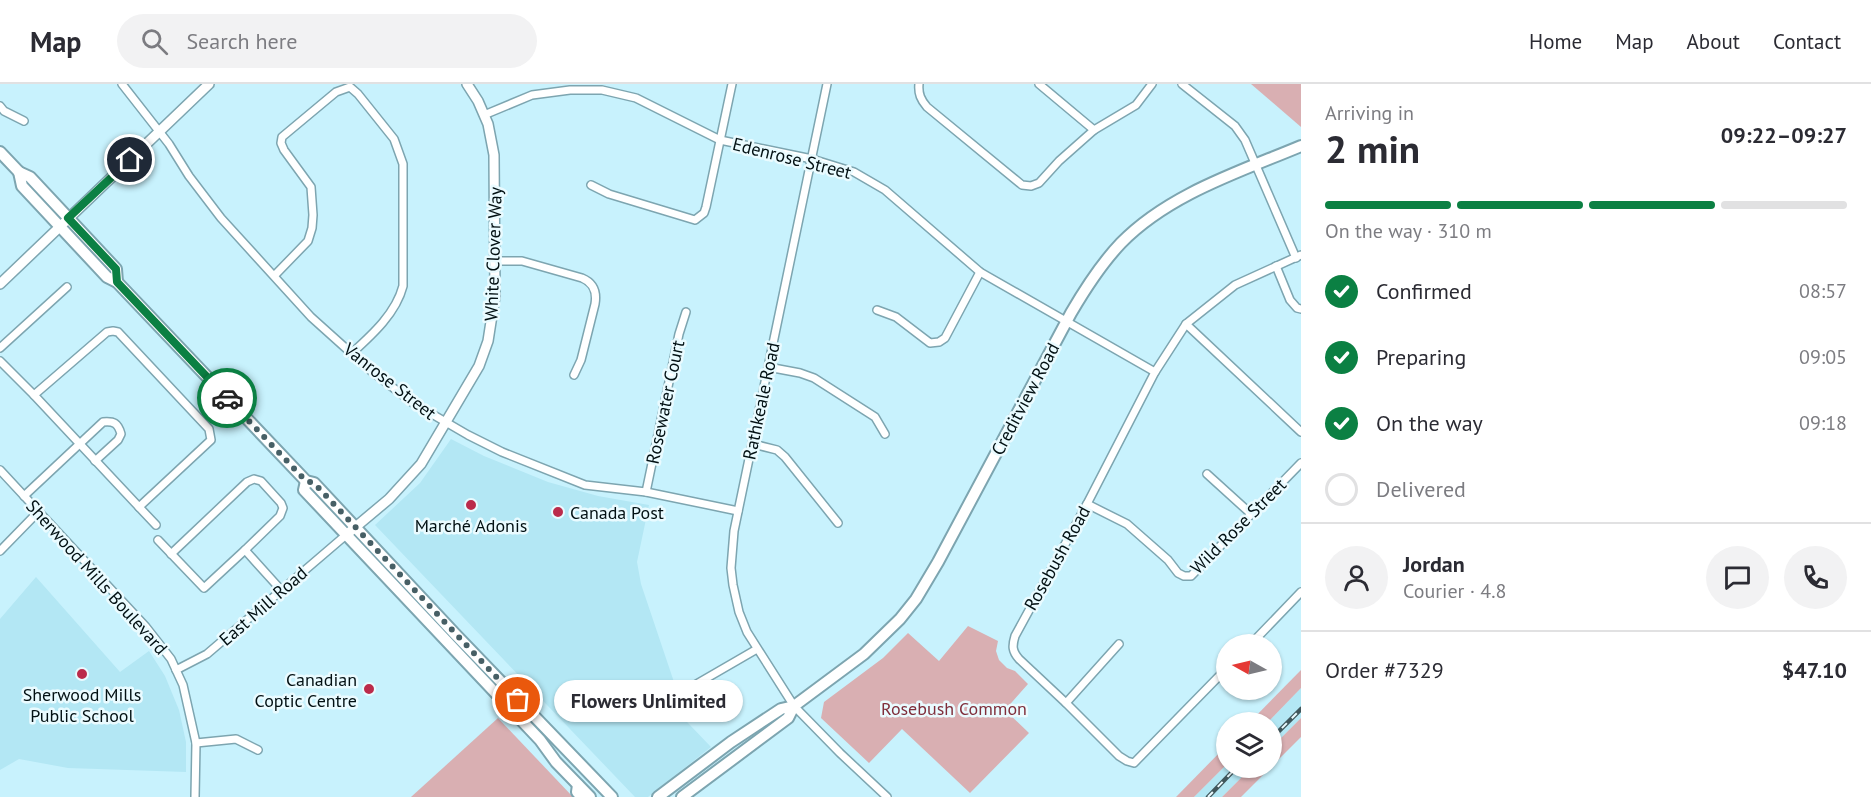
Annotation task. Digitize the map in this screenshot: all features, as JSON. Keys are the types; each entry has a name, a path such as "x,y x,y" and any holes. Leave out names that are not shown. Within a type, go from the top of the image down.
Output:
{"main road":[{"name":"Creditview Road","path":"658,797 731,742 781,709 794,705 864,654 900,619 916,599 938,562 1066,322 1090,282 1121,243 1150,218 1176,201 1301,146"},
{"path":"0,152 20,172 30,177 116,269 117,282"},
{"path":"20,172 22,186 107,277 117,282 306,481 314,483 447,627 612,797"},
{"path":"306,481 304,490 540,740 556,762 590,797"},
{"name":"Creditview Road","path":"682,797 788,718 794,705"},
{"path":"578,785 577,792 582,797"}],"street":[{"name":"Vanrose Street","path":"122,84 160,131 189,176 221,218 311,317 370,370 413,403 502,452 585,485 646,492 738,511"},
{"path":"0,284 209,84"},
{"name":"White Clover Way","path":"346,535 389,499 412,475 479,366 489,341 494,314 494,155 484,115 467,84"},
{"path":"591,185 609,194 694,220 704,213 732,84"},
{"name":"Rathkeale Road","path":"827,84 734,531 731,568 739,612 747,632 794,705 887,797"},
{"path":"919,84 918,91 921,100 927,107 1022,185 1031,186 1039,183 1059,161 1094,130 1136,105 1152,84"},
{"path":"1039,84 1094,130"},
{"path":"1182,84 1235,126 1250,151 1298,256"},
{"path":"275,275 308,241 313,215 311,187 284,150 281,143 282,136 336,92 350,87 394,139 403,164 403,286 394,309 352,353"},
{"name":"Edenrose Street","path":"484,115 532,95 570,90 603,90 636,98 720,140 812,159 854,172 885,190 980,272 1155,372"},
{"path":"0,106 4,111 24,121"},
{"name":"Rosebush Road","path":"1216,679 1134,763 1119,756 1066,702 1019,659 1013,652 1012,645 1155,372 1186,324 1234,285 1298,256"},
{"path":"495,261 522,261 582,278 594,287 597,296 581,360 574,375"},
{"path":"1276,266 1290,300 1301,309"},
{"path":"878,310 896,317 930,343 939,342 945,338 980,272"},
{"path":"0,348 67,287"},
{"name":"Rosewater Court","path":"646,492 679,334 686,312"},
{"path":"1186,324 1301,432"},
{"path":"34,395 107,332 118,332 209,429 211,440 140,507"},
{"path":"0,361 156,525"},
{"path":"768,367 814,378 875,417 885,434"},
{"path":"24,496 103,422 118,425 121,434 118,440 95,460"},
{"path":"753,444 777,450 838,523"},
{"name":"Wild Rose Street","path":"1087,504 1134,530 1168,560 1178,573 1191,576 1301,463"},
{"name":"Sherwood Mills Boulevard","path":"0,470 164,648 183,685 196,742 195,797"},
{"path":"1207,474 1250,513"},
{"path":"158,540 171,554 204,588 280,516 283,508 281,503 261,481 254,479 171,554"},
{"path":"0,551 39,512"},
{"name":"East Mill Road","path":"176,670 207,654 346,535"},
{"path":"245,550 282,591"},
{"path":"1261,634 1301,592"},
{"path":"1066,702 1119,644"},
{"path":"684,712 679,704 681,693 757,649"},
{"path":"196,742 236,739 258,750"}],"shaded area":[{"path":"451,439 484,456 548,482 598,496 649,505 637,562 641,584 674,682 667,701 711,747 648,797 635,797 375,525 420,483"},
{"name":"Sherwood Mills Public School","path":"36,577 120,672 149,651 165,676 179,710 186,742 186,772 68,768 19,759 0,770 0,619"},
{"path":"1301,688 1301,718 1282,737 1282,712 1278,712"},
{"path":"1216,775 1216,778 1241,778 1222,797 1194,797"}],"green space":[{"path":"1251,84 1301,84 1301,127"},
{"name":"Rosebush Common","path":"968,626 998,641 996,651 999,660 1028,684 1005,710 1029,733 970,793 902,729 869,763 821,718 824,702 883,658 908,633 939,661"},
{"path":"1301,670 1301,688 1278,712 1260,712 1272,700 1282,700 1282,689"},
{"path":"498,718 573,797 411,797"},
{"path":"1301,718 1301,737 1282,756 1282,737"},
{"path":"1216,756 1216,775 1194,797 1176,797"},
{"path":"1241,778 1260,778 1241,797 1222,797"}],"railway":[{"path":"1282,728 1301,709"},
{"path":"1208,797 1226,778"}],"way so far":[{"path":"227,398 306,481 314,483 518,700"}],"place":[{"name":"Marché Adonis","path":"471,505"},
{"name":"Canada Post","path":"558,512"},
{"name":"Sherwood Mills Public School","path":"82,674"},
{"name":"Canadian Coptic Centre","path":"369,689"},
{"name":"Flowers Unlimited","path":"518,700"}],"route":[{"path":"130,160 68,218 116,269 117,282 227,398"}]}
